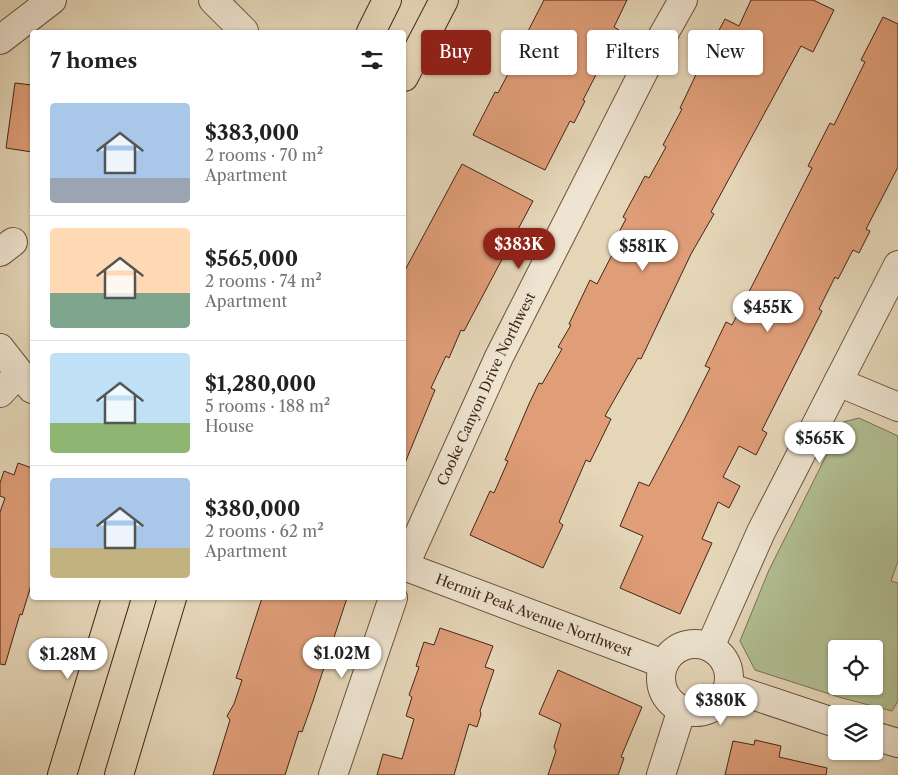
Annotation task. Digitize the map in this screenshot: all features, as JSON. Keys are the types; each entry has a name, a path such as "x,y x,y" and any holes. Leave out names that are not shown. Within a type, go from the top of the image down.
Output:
{"main road":[{"path":"372,30 387,0"},
{"path":"406,73 444,0"},
{"path":"62,775 115,600"},
{"path":"119,775 171,600"}],"street":[{"path":"0,40 52,0"},
{"path":"213,0 243,30"},
{"name":"Cooke Canyon Drive Northwest","path":"406,562 499,357 653,53 683,0"},
{"path":"710,647 761,532 898,265"},
{"path":"0,348 26,381 0,393"},
{"path":"838,382 898,407"},
{"name":"Hermit Peak Avenue Northwest","path":"406,567 664,664"},
{"path":"333,775 392,600"},
{"path":"689,644 710,647 720,654 726,664 729,675 728,686 723,697 715,706 699,711 682,709 665,695 661,674 664,664 670,654 689,644"},
{"path":"728,686 828,720"},
{"path":"661,775 682,709"},
{"path":"883,739 898,743"}],"green space":[{"path":"859,418 898,436 898,561 891,581 898,583 898,701 892,711 883,709 883,705 869,705 833,695 883,695 883,640 828,640 828,693 755,670 740,641 769,570 843,422"}],"building":[{"path":"544,0 627,0 614,27 619,30 587,30 587,75 596,75 574,123 570,121 545,170 473,135 495,92 498,93 507,75 577,75 577,30 529,30"},
{"path":"751,0 813,0 834,10 813,52 801,46 711,212 714,214 691,254 641,359 638,358 605,416 611,419 590,462 586,460 559,522 563,525 543,568 470,535 490,491 494,493 508,461 505,460 539,383 542,384 562,349 558,347 571,325 569,324 590,280 597,284 615,249 611,247 626,219 623,217 645,176 649,178 666,147 663,145 682,109 680,108 696,75 763,75 763,30 719,30 725,19 739,26"},
{"path":"883,17 898,24 898,167 866,229 870,231 859,253 853,250 838,279 835,277 819,309 822,311 762,430 767,433 756,455 739,446 723,477 740,486 729,508 718,502 702,539 712,543 680,614 620,588 643,536 620,526 639,482 649,486 685,418 710,368 705,366 726,322 732,325 812,168 808,166 830,123 834,125 865,62 861,60"},
{"path":"15,83 30,85 30,152 6,148"},
{"path":"462,164 533,201 464,331 461,330 449,358 446,356 431,388 435,390 406,461 406,268"},
{"path":"18,463 30,467 30,589 22,615 20,614 5,665 0,664 0,512 5,498 0,496 0,483 4,471 14,475"},
{"path":"261,600 346,600 313,701 302,732 299,731 285,775 213,775 230,720 227,716 234,704 242,680 236,678"},
{"path":"440,628 493,646 485,667 494,670 480,711 481,714 477,727 469,724 454,775 377,775 383,754 402,759 414,719 406,716 412,697 409,695 419,667 416,666 424,642 434,645"},
{"path":"558,670 642,707 621,757 624,758 618,775 548,775 556,751 554,747 561,724 539,714"},
{"path":"755,740 781,746 779,757 827,768 826,775 725,775 733,741 754,745"}]}
